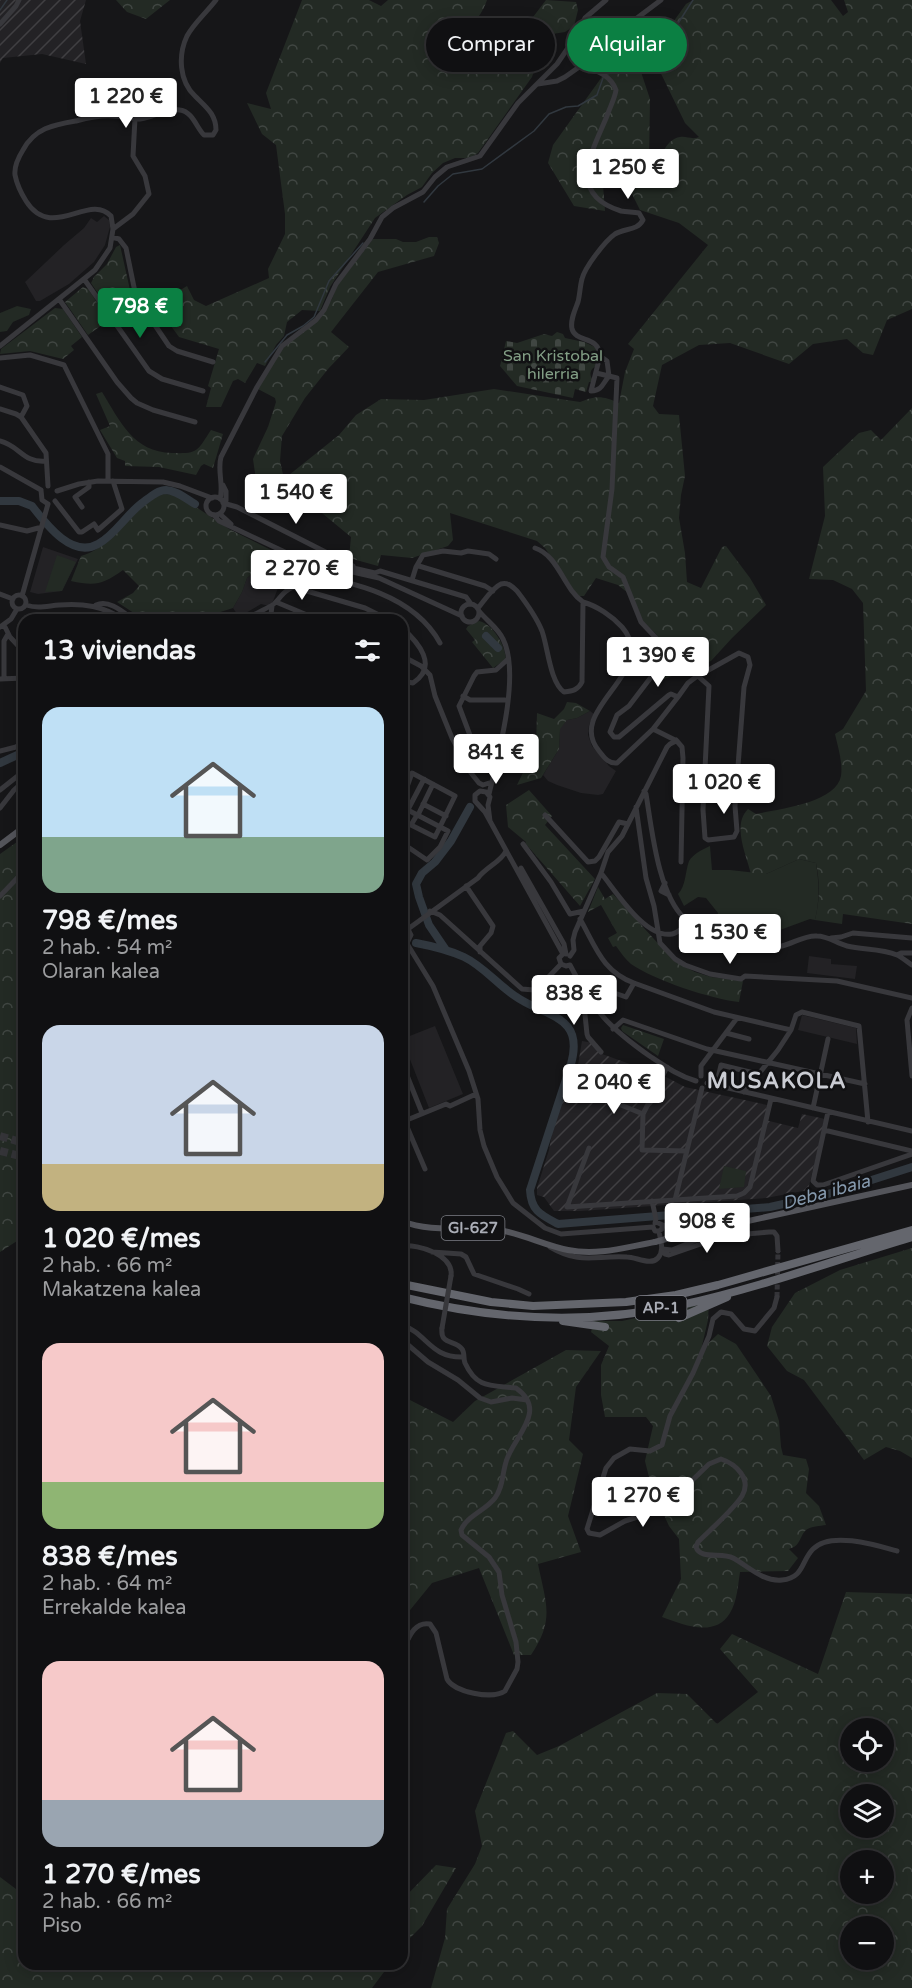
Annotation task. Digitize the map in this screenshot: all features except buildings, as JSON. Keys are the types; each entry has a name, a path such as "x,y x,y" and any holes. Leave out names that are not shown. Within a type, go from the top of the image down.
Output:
{"highway":[{"name":"AP-1","path":"408,1285 491,1302 533,1306 626,1302 676,1295 718,1285 912,1230"},
{"name":"AP-1","path":"408,1299 471,1312 547,1318 630,1313 680,1305 744,1289 912,1237"},
{"path":"679,1318 744,1289"},
{"path":"547,1318 554,1321 605,1327"}],"main road":[{"path":"0,844 18,831"},
{"name":"GI-627","path":"408,1222 427,1227 497,1230 567,1250 605,1251 912,1185"}],"street":[{"path":"0,24 19,0"},
{"path":"0,346 84,279 104,258 110,248 112,237 111,216 103,209 94,208 76,215 64,216 43,216 36,213 25,200 15,172 16,164 26,144 32,136 47,126 109,116 147,118 169,110 180,110 192,118 202,134 213,135 216,130 214,117 192,93 184,80 182,57 188,35 216,0"},
{"path":"222,501 226,501 227,497 219,466 221,457 274,358 287,340 316,320 324,310 336,284 370,239 382,217 393,208 423,192 447,167 480,156 518,103 549,74 566,52 585,18 606,0"},
{"path":"637,18 661,0"},
{"path":"538,84 560,80 572,72"},
{"path":"600,72 613,83 616,90 592,151 587,184 594,194 606,203 622,211 639,213 643,220 636,227 613,236 592,261 582,279 572,330 576,335 595,343 600,350 591,391 603,387 609,376 607,361 600,356"},
{"path":"113,229 133,214 149,194 145,176 133,156 135,118"},
{"path":"112,237 119,239 126,248 136,297 170,346 177,351 213,362"},
{"path":"84,279 149,371 162,380 203,391"},
{"path":"59,299 130,398 153,410 195,422"},
{"path":"0,358 30,355 64,365 106,448 110,481 122,509 98,530 94,524 78,532 55,501 57,491"},
{"path":"596,373 617,378 612,489 603,557 609,567 623,577 641,622 656,638 660,658 658,668 629,706 613,722 610,728 611,735 619,736 669,695 678,697"},
{"path":"0,387 23,395 27,406 21,417"},
{"path":"0,409 21,417 46,453 48,486"},
{"path":"0,441 6,442 34,461 46,461"},
{"path":"0,467 41,490"},
{"path":"57,491 89,482 110,481 163,482 180,486 237,507 371,574 462,614"},
{"path":"82,507 75,496 89,487 89,482"},
{"path":"41,490 48,486"},
{"path":"48,486 57,491"},
{"path":"41,490 42,500 48,504"},
{"path":"194,492 207,504 208,511 304,559 363,570"},
{"path":"207,504 212,498"},
{"path":"48,504 55,501"},
{"path":"217,514 224,509 222,501"},
{"path":"21,596 48,504"},
{"path":"217,514 219,521 304,561 371,574 380,571 466,597 501,639 507,660 508,687 489,783 484,792 474,799 490,821 572,960 570,965 599,1013 613,1029 667,1067 684,1077 706,1078 675,1200"},
{"path":"0,525 27,531 42,526"},
{"path":"535,548 544,553 557,568 573,593 583,602 602,611 627,633 631,654 627,668 593,720 591,733 594,744 609,762 617,763 653,729 688,683 740,653 750,661 744,687 735,806 737,831 732,837 708,840 705,838 703,810 709,686 699,677"},
{"path":"412,580 423,555 443,551 461,554 468,551 485,553 496,559"},
{"path":"416,567 482,585 493,591"},
{"path":"364,586 371,574"},
{"path":"270,614 282,593 293,587 298,575 308,575 364,586 406,609 426,624 440,643"},
{"path":"471,604 464,607 462,614 466,623 473,621 493,591 499,586 505,584 512,586 533,613 545,640 557,685 564,692 574,691 580,687 582,682 583,602"},
{"path":"293,587 365,608 377,614"},
{"path":"0,594 13,599"},
{"path":"13,599 21,596"},
{"path":"21,596 25,599 26,605"},
{"path":"13,599 13,605 17,609"},
{"path":"99,607 102,603 111,605 125,614"},
{"path":"26,605 35,608 60,604 99,607 115,614"},
{"path":"254,614 274,604 303,614"},
{"path":"18,645 2,626 11,619 17,609 26,605"},
{"path":"478,612 502,637 508,651 510,666 510,693 484,792"},
{"path":"8,634 4,640 2,679 18,678"},
{"path":"408,634 424,653 426,661 424,670 418,679 408,682"},
{"path":"408,660 430,675 441,713 471,773 490,801 488,805 490,821"},
{"path":"493,762 482,758 459,708 477,672 496,670 507,660"},
{"path":"463,696 470,700 505,700"},
{"path":"653,729 677,741 682,747 681,862"},
{"path":"668,736 670,744"},
{"path":"561,964 559,958 574,950 573,940 603,864 628,823 670,744 677,741"},
{"path":"0,751 18,746"},
{"path":"408,784 412,773 424,779 455,796 435,837 411,825 433,784"},
{"path":"471,773 479,783 483,785 489,783"},
{"path":"0,790 18,776"},
{"path":"408,847 427,860 440,847 448,831 408,810 424,779"},
{"path":"0,808 18,786"},
{"path":"601,873 638,918 658,933 674,933 688,926 691,920 685,919 676,909 665,883 656,853 644,791"},
{"path":"423,804 446,816"},
{"path":"481,807 488,805"},
{"path":"636,807 646,879 654,906 660,942 675,959 710,974 741,979 745,976 837,981 912,999"},
{"path":"545,815 588,862 595,861 599,857 619,822 637,823"},
{"path":"608,842 614,846"},
{"path":"523,844 551,882 570,914 584,911"},
{"path":"408,926 477,878 506,851"},
{"path":"521,868 564,944 567,955"},
{"path":"0,896 18,877"},
{"path":"466,886 493,926 491,933 478,948"},
{"path":"439,905 440,915"},
{"path":"430,911 440,915 518,987 528,990 538,988 561,964"},
{"path":"580,920 609,968 621,978 737,1018 792,1030"},
{"path":"688,926 742,948 755,949 783,946 810,936 830,938 853,933 912,938"},
{"path":"830,938 848,946 897,955 912,965"},
{"path":"408,948 433,986 469,1071 476,1094 480,1130 489,1162 513,1203 544,1228 554,1233 570,1235 657,1223 734,1224"},
{"path":"897,955 912,953"},
{"path":"561,964 570,965"},
{"path":"603,989 626,997 634,983"},
{"path":"585,993 583,996 588,1038 601,1052"},
{"path":"911,1009 907,1020 910,1033 912,1076"},
{"path":"744,1092 786,1040 792,1030 796,1015 802,1012 859,1026 868,1122"},
{"path":"737,1018 701,1066 697,1086 744,1092 912,1131"},
{"path":"613,1029 623,1020 699,1047 865,1083"},
{"path":"726,1033 748,1039"},
{"path":"813,1108 828,1039"},
{"path":"718,1078 721,1065 758,1074"},
{"path":"667,1067 643,1114 642,1150 687,1151"},
{"path":"408,1078 422,1113"},
{"path":"408,1117 446,1104 450,1106 476,1094"},
{"path":"571,1094 616,1103 643,1114"},
{"path":"590,1148 567,1207 737,1196 744,1193 750,1186 771,1099"},
{"path":"828,1113 813,1181 817,1185 823,1185 912,1152"},
{"path":"408,1130 425,1169"},
{"path":"824,1130 912,1152"},
{"path":"652,1201 657,1223 662,1229 659,1231 662,1249 666,1255 724,1236 770,1232 777,1236 778,1251"},
{"path":"662,1249 672,1250 734,1224"},
{"path":"543,1243 560,1252 585,1259 625,1256 649,1262 659,1257 662,1249"},
{"path":"408,1246 424,1247 450,1264 452,1270 441,1335 443,1338 461,1348 468,1368 478,1381 489,1386 516,1388 527,1400 530,1413 529,1420 508,1458 499,1491 488,1505 464,1524 461,1530 462,1535 489,1557 499,1572 502,1595 517,1646 518,1664 513,1678 505,1691 497,1695 479,1694 452,1686 447,1678 435,1631 430,1624 423,1624 412,1631 408,1639"},
{"path":"432,1251 461,1254 466,1257 474,1274 528,1294"},
{"path":"777,1296 774,1308 755,1331 744,1329 731,1314 721,1312 713,1318 709,1336 693,1373 670,1416 662,1445 650,1451 630,1449 614,1458 606,1468 587,1529 590,1533 600,1535 625,1521 659,1510 709,1464 721,1460 728,1461 741,1473 745,1480 744,1489 742,1496 698,1542 696,1547 699,1552 724,1555 756,1573 781,1580 797,1574 810,1552 820,1543 842,1540 897,1551"},
{"path":"408,1327 442,1354 463,1357"},
{"path":"408,1345 428,1362 459,1380 480,1398 491,1402 512,1398 527,1400"}],"shaded area":[{"path":"0,0 86,0 80,21 86,64 42,54 3,58 0,63"},
{"path":"104,216 109,220 110,227 105,245 94,262 69,284 40,301 36,301 25,282 84,228 91,218 97,222"},
{"path":"43,547 78,559 62,591 38,594 30,592"},
{"path":"256,570 281,580 272,604 269,606 261,604 244,614 237,614 233,608 247,578"},
{"path":"590,711 594,714 588,735 592,746 616,771 603,794 598,795 581,793 557,785 548,781 543,775 559,749 560,728 567,720"},
{"path":"809,956 831,959 831,964 857,966 855,979 807,973"},
{"path":"802,1015 856,1028 857,1044 798,1030"},
{"path":"435,1026 463,1094 429,1108 408,1054 408,1037"},
{"path":"582,1041 593,1043 602,1054 666,1077 685,1087 767,1105 765,1120 798,1128 802,1114 825,1119 808,1190 766,1198 554,1211 544,1197 537,1195 537,1188 562,1098 567,1092 578,1065"}],"green space":[{"path":"116,0 170,0 146,19 127,12"},
{"path":"302,0 369,0 381,6 388,0 487,0 477,18 426,18 426,72 534,72 478,153 470,158 455,158 443,163 422,187 375,218 330,287 320,311 302,310 287,322 284,336 276,345 265,366 257,363 245,383 238,379 233,381 221,407 206,407 211,388 208,386 219,349 179,337 171,326 172,295 187,286 194,300 206,306 269,278 268,269 285,234 285,214 276,145 262,134 247,103 271,109 266,93"},
{"path":"546,0 576,2 578,10 576,18 567,18 565,32 555,34 555,18 532,18"},
{"path":"693,0 831,0 843,16 848,12 844,0 912,0 912,309 887,320 873,355 863,353 847,339 813,344 789,364 730,343 699,345 662,365 653,406 659,414 679,415 685,476 679,518 687,582 701,588 722,547 726,546 750,578 766,605 711,661 659,681 664,662 661,642 643,621 633,597 618,585 596,578 584,596 578,596 545,548 537,541 450,513 453,540 448,546 412,558 381,555 378,566 349,558 351,537 311,504 281,501 256,480 253,459 268,427 276,402 275,398 258,389 278,354 288,342 320,317 332,299 337,286 373,239 416,242 429,237 437,237 439,243 434,256 378,272 331,332 349,347 305,398 282,436 280,461 284,479 339,435 356,415 381,399 424,400 494,389 580,402 600,397 619,403 625,372 634,349 628,344 708,245 679,223 640,210 620,170 613,167 603,185 605,211 574,206 548,163 553,145 605,72 641,72 650,99 649,165 656,167 665,149 675,138 699,137 685,123 660,72 687,72 687,18 676,18 686,4"},
{"path":"120,245 130,290 135,301 114,317 91,283 107,264 116,247"},
{"path":"83,287 88,289 109,320 88,335 65,302"},
{"path":"17,306 31,309 29,315 13,322 7,331 0,332 0,313"},
{"path":"55,308 63,309 82,337 71,346 74,350 63,359 30,351 0,354 1,349"},
{"name":"San Kristobal hilerria","path":"557,332 563,334 565,338 584,342 597,348 591,382 586,392 575,389 573,398 517,386 500,366 506,341 517,343 544,334 552,336"},
{"path":"102,392 129,433 147,447 172,453 188,453 200,447 211,430 223,434 213,468 204,464 196,475 159,467 125,466 125,461 117,458 100,430 110,426 96,394"},
{"path":"912,408 912,924 843,914 842,924 815,920 819,891 816,863 799,859 766,874 751,874 742,840 741,823 748,809 756,814 818,799 837,785 841,776 841,760 835,734 843,729 866,691 863,603 852,589 833,580 809,579 825,516 823,467 859,433 871,430 881,440"},
{"path":"164,494 178,495 229,529 271,550 247,578 233,608 214,614 135,614 117,602 133,593 139,586 123,570 98,583 86,584 71,581 81,556 104,544 152,499"},
{"path":"57,555 76,562 62,591 45,592"},
{"path":"479,621 489,626 501,642 505,653 506,659 493,668 472,642 475,640 466,629"},
{"path":"567,702 576,703 590,711 567,720 560,729 559,749 541,778 517,785 536,746 537,713 554,719 564,709"},
{"path":"529,790 552,816 545,825 595,879 580,906 526,842 508,827 506,805"},
{"path":"18,841 18,1242 0,1252 0,854"},
{"path":"710,846 712,870 766,874 799,859 816,863 818,905 815,920 810,919 780,930 770,929 755,934 755,929 735,928 717,916 718,913 706,898 698,897 684,906 678,894 684,883 689,861 701,850"},
{"path":"598,887 605,899 613,894 674,961 711,977 743,981 739,1002 683,988 631,964 616,946 613,947 608,938 617,933 601,905 588,912"},
{"path":"623,1025 664,1039 658,1056 622,1031"},
{"path":"724,1166 746,1171 744,1187 719,1189"},
{"path":"912,1248 912,1458 886,1447 864,1460 804,1380 787,1371 767,1346 772,1327 795,1293 840,1270"},
{"path":"709,1302 708,1320 701,1350 718,1334 736,1344 771,1396 779,1421 783,1455 806,1459 809,1469 806,1493 819,1506 826,1525 806,1530 798,1544 789,1549 798,1558 788,1571 740,1572 736,1599 730,1613 724,1621 716,1625 699,1627 662,1617 681,1579 679,1539 669,1526 652,1489 645,1461 653,1426 646,1417 605,1417 601,1395 601,1365 609,1346 591,1332 594,1321 622,1321"},
{"path":"566,1350 601,1351 576,1387 569,1440 583,1454 568,1516 581,1552 538,1564 546,1601 546,1621 539,1642 531,1655 514,1655 479,1568 432,1583 408,1613 408,1399 453,1422 475,1401"},
{"path":"846,1592 912,1594 912,1988 431,1988 445,1938 447,1909 475,1864 482,1846 475,1811 506,1733 513,1731 537,1755 559,1746 657,1693 687,1694 717,1724 758,1692 720,1649 732,1634 818,1674"},
{"path":"436,1865 456,1868 422,1926 408,1940 408,1894"},
{"path":"0,1877 18,1890 18,1970 386,1970 372,1988 0,1988"}],"waterway":[{"path":"0,10 7,0"},
{"path":"607,74 633,71 644,65 668,39 693,0"},
{"path":"424,202 453,174 482,169 534,131 549,114 566,107 578,106 597,95 603,78"},
{"path":"265,362 287,335 314,317 329,281 363,243"},
{"path":"0,501 19,501 32,506 60,537 79,547 88,547 104,540 136,508 159,491 174,492 195,504"},
{"path":"486,636 498,648"},
{"name":"Deba ibaia","path":"0,763 18,755"},
{"path":"446,950 429,925 416,884 422,873 435,862 451,841 470,807"},
{"name":"Deba ibaia","path":"416,943 446,950 471,961 515,996 559,1019 572,1035 574,1048 571,1064 530,1190 532,1203 538,1212 558,1224 770,1207 828,1194 912,1167"}],"tunnel":[{"path":"0,1136 18,1141"},
{"path":"0,1151 18,1156"},
{"path":"777,1297 778,1251"}],"district":[{"name":"MUSAKOLA","path":"777,1080"}]}
